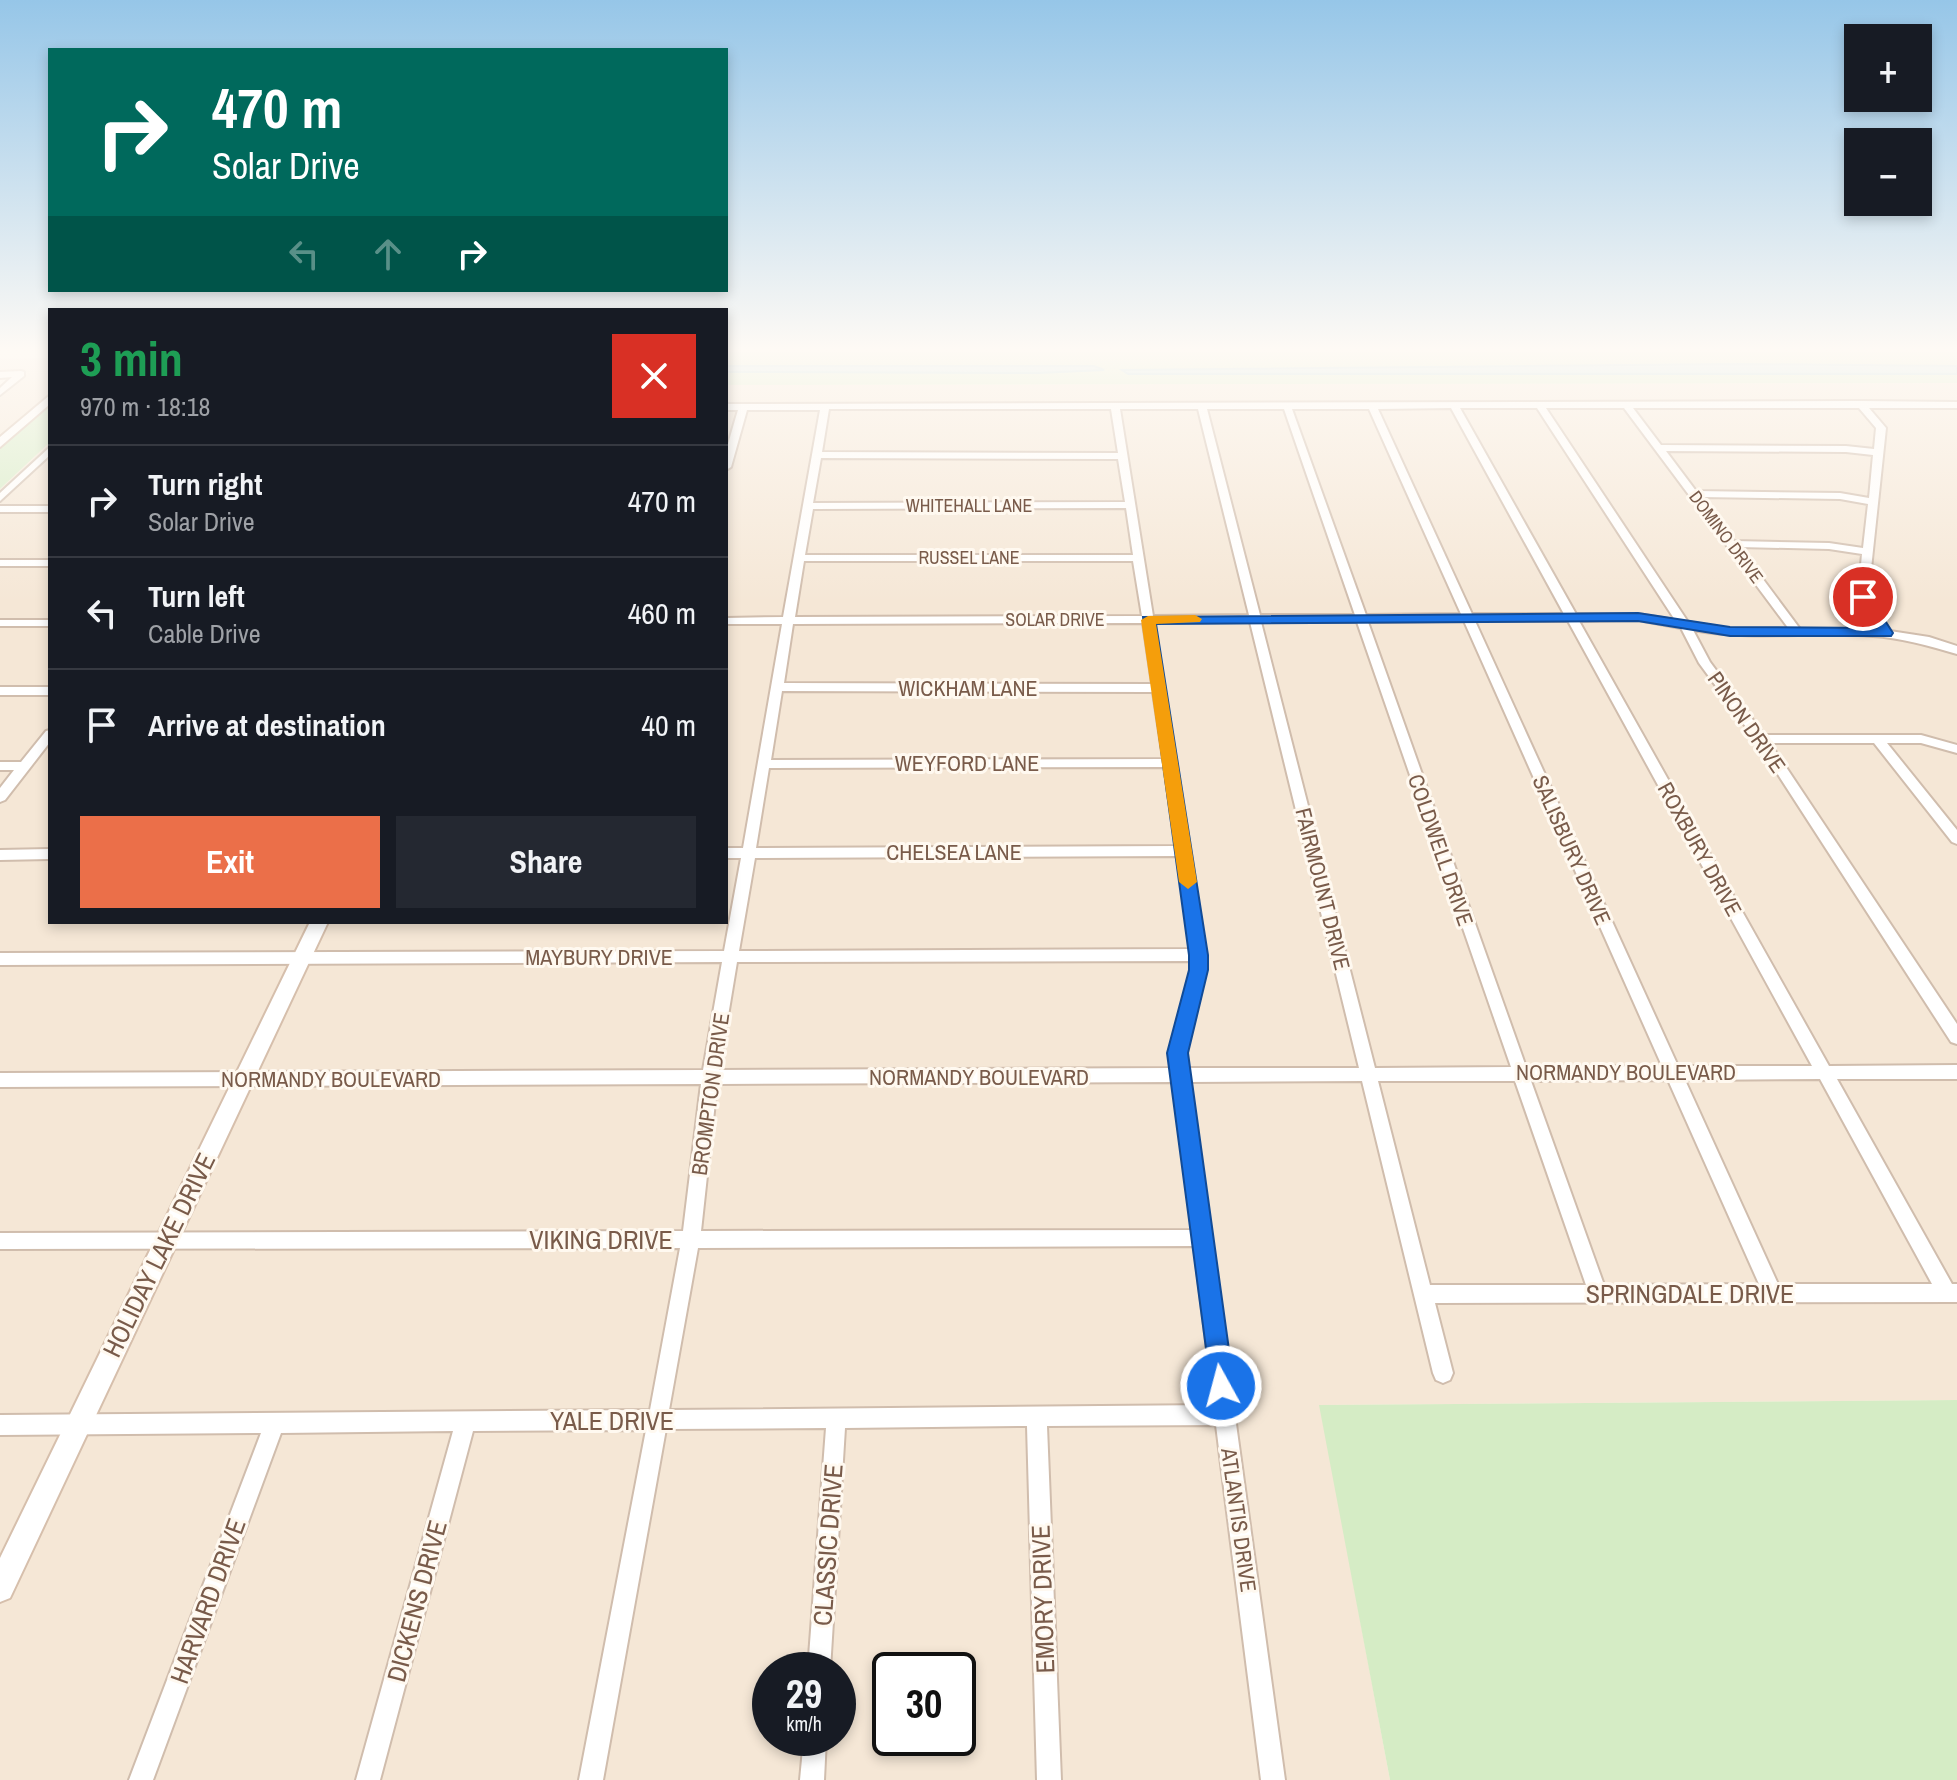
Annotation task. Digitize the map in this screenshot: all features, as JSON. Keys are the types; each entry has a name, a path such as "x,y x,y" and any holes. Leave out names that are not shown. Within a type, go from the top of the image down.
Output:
{"street":[{"path":"728,460 735,435"},
{"name":"BROMPTON DRIVE","path":"591,1780 691,1239 710,1078 820,435"},
{"name":"ATLANTIS DRIVE","path":"1120,435 1199,955 1199,970 1177,1053 1273,1780"},
{"name":"FAIRMOUNT DRIVE","path":"1209,435 1443,1373"},
{"name":"COLDWELL DRIVE","path":"1297,435 1598,1294"},
{"name":"SALISBURY DRIVE","path":"1385,435 1773,1294"},
{"name":"ROXBURY DRIVE","path":"1471,435 1824,1072 1952,1293"},
{"name":"PINON DRIVE","path":"1559,435 1684,624 1705,663 1761,739 1957,1037"},
{"name":"DOMINO DRIVE","path":"1650,435 1795,629"},
{"path":"1881,435 1863,597 1886,633"},
{"path":"1660,448 1846,449 1880,453"},
{"path":"816,455 1123,456"},
{"path":"0,498 46,458"},
{"path":"1694,494 1840,496 1872,502"},
{"name":"WHITEHALL LANE","path":"808,506 1131,505"},
{"path":"0,509 48,509"},
{"path":"1732,544 1829,546 1868,552"},
{"name":"RUSSEL LANE","path":"799,558 1139,558"},
{"path":"0,563 48,563"},
{"name":"SOLAR DRIVE","path":"728,621 1638,617 1730,632 1795,629 1886,633 1924,638 1957,650"},
{"path":"0,623 48,623"},
{"name":"WICKHAM LANE","path":"777,687 1158,688"},
{"path":"0,691 48,691"},
{"path":"0,797 48,737"},
{"path":"1761,739 1921,739 1957,749"},
{"path":"1878,740 1957,839"},
{"name":"WEYFORD LANE","path":"764,764 1170,763"},
{"path":"0,766 25,766"},
{"name":"CHELSEA LANE","path":"728,853 1183,851"},
{"path":"0,855 48,854"},
{"name":"HOLIDAY LAKE DRIVE","path":"0,1588 318,924"},
{"name":"MAYBURY DRIVE","path":"0,959 1199,955"},
{"name":"NORMANDY BOULEVARD","path":"0,1080 1957,1072"},
{"name":"VIKING DRIVE","path":"0,1241 1202,1238"},
{"name":"SPRINGDALE DRIVE","path":"1423,1294 1952,1293"},
{"name":"YALE DRIVE","path":"0,1425 836,1421 1225,1415"},
{"name":"EMORY DRIVE","path":"1037,1417 1049,1780"},
{"name":"DICKENS DRIVE","path":"368,1780 466,1421"},
{"name":"CLASSIC DRIVE","path":"820,1652 836,1421"},
{"name":"HARVARD DRIVE","path":"141,1780 275,1422"},
{"path":"812,1780 814,1756"}],"shaded area":[{"path":"728,435 1957,435 1957,1400 1320,1405 1390,1780 0,1780 0,489 48,444 48,924 728,924"}],"green space":[{"path":"12,435 48,435 48,444 0,489 0,446"},
{"path":"1957,1400 1957,1780 1390,1780 1319,1405"}],"slow traffic":[{"path":"1188,882 1148,620 1195,619"}],"route":[{"path":"1221,1386 1177,1053 1199,970 1199,955 1148,620 1638,617 1730,632 1795,629 1886,633 1863,597"}]}
